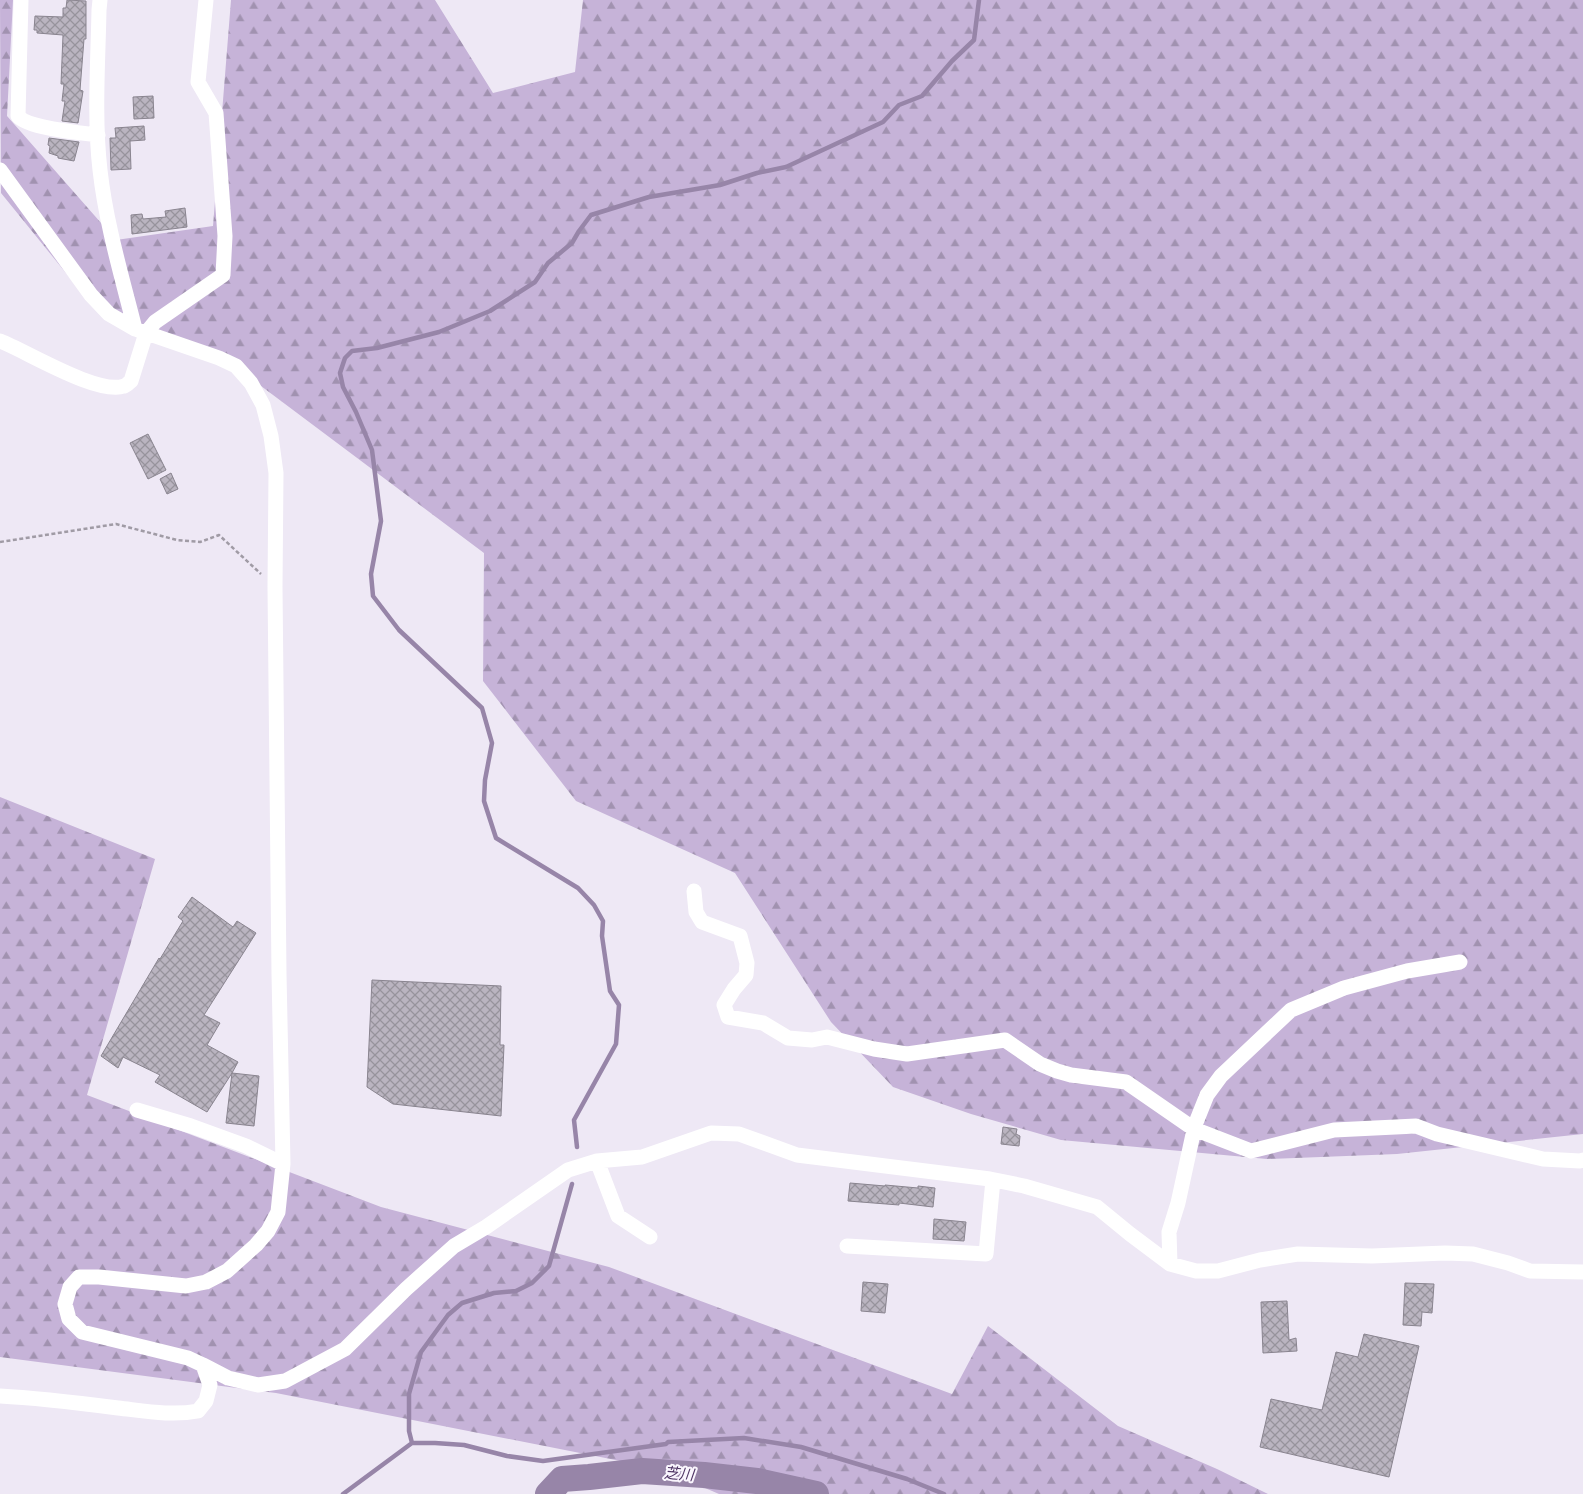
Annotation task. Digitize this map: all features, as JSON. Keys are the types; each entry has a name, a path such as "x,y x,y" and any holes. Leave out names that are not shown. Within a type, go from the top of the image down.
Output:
{"street":[{"path":"21,0 18,116 22,121 32,125 98,135"},
{"path":"0,341 86,381 107,386 125,386 131,381 141,331 104,204 98,135 100,0"},
{"path":"141,331 223,275 225,236 216,113 198,82 206,0"},
{"path":"0,170 91,295 109,314 141,331 219,358 236,366 251,383 262,405 271,436 276,473 275,587 279,993 283,1164 278,1212 268,1231 256,1244 227,1271 206,1282 186,1286 79,1277 70,1287 64,1304 69,1319 82,1332 188,1358 228,1378 258,1385 285,1381 345,1349 406,1289 454,1246 486,1227 568,1170 598,1161 642,1157 711,1133 739,1134 797,1156 993,1180 1024,1186 1097,1208 1170,1264 1196,1271 1218,1270 1260,1260 1298,1254 1372,1256 1445,1253 1473,1254 1530,1271 1583,1272"},
{"path":"694,891 696,912 702,922 740,936 747,963 746,976 734,989 724,1005 728,1017 763,1023 788,1038 812,1040 827,1037 874,1050 907,1054 1005,1040 1040,1064 1057,1071 1126,1082 1194,1129 1251,1151 1334,1130 1416,1126 1437,1134 1543,1159 1583,1160"},
{"path":"1170,1264 1169,1232 1178,1203 1194,1129 1207,1095 1221,1076 1291,1010 1344,988 1407,971 1460,962"},
{"path":"137,1110 191,1126 246,1146 283,1164"},
{"path":"598,1161 618,1216 650,1237"},
{"path":"848,1246 986,1254 993,1180"},
{"path":"0,1396 30,1397 186,1414 198,1411 206,1400 210,1385 203,1365"}],"path":[{"path":"0,542 116,524 177,540 200,542 220,535 275,587"}],"green space":[{"path":"0,0 13,0 7,116 116,240 213,226 231,0 435,0 493,93 575,72 583,0 1583,0 1583,1134 1397,1154 1267,1159 1061,1140 971,1114 893,1087 831,1022 735,873 576,801 483,681 484,553 261,386 140,323 87,299 1,193"},
{"path":"0,797 155,859 87,1095 381,1207 609,1267 952,1394 988,1326 1118,1426 1217,1469 1268,1494 719,1494 661,1469 276,1393 0,1357"}],"building":[{"path":"67,0 86,1 86,39 84,39 80,90 83,91 78,123 62,121 65,101 62,101 64,84 61,84 63,35 37,33 37,30 34,30 35,16 63,17 63,8 66,8"},
{"path":"153,96 154,118 134,119 133,97"},
{"path":"144,126 145,140 130,141 131,169 111,170 110,138 116,138 115,128"},
{"path":"49,138 79,142 74,161 58,158 58,156 49,153"},
{"path":"185,208 187,227 132,234 131,215 142,214 143,219 166,217 165,211"},
{"path":"148,434 166,470 148,479 130,443"},
{"path":"171,473 178,489 167,494 160,479"},
{"path":"192,897 233,927 237,921 256,933 204,1015 220,1023 207,1045 238,1062 207,1112 155,1082 160,1075 123,1057 118,1068 101,1056 183,921 178,917"},
{"path":"372,980 501,986 500,1045 504,1045 501,1116 393,1104 367,1087"},
{"path":"232,1073 259,1076 254,1126 226,1123"},
{"path":"1003,1127 1017,1129 1016,1134 1020,1136 1019,1146 1001,1144"},
{"path":"850,1183 935,1188 933,1207 899,1203 899,1205 848,1201"},
{"path":"934,1219 966,1222 964,1241 933,1239"},
{"path":"863,1282 888,1284 885,1313 861,1311"},
{"path":"1405,1283 1434,1284 1432,1313 1422,1312 1421,1326 1403,1325"},
{"path":"1287,1301 1289,1340 1296,1338 1297,1351 1263,1353 1261,1302"},
{"path":"1364,1334 1419,1346 1389,1477 1260,1447 1271,1399 1322,1410 1336,1352 1358,1357"}],"waterway":[{"path":"577,1147 574,1120 616,1044 619,1005 610,991 602,936 603,921 594,905 578,888 496,838 484,801 485,780 492,743 482,708 399,630 373,596 371,574 381,521 372,450 343,387 340,373 345,358 352,351 377,348 439,332 490,311 535,282 548,263 572,243 591,215 649,197 720,185 757,173 786,167 883,122 899,105 922,96 952,61 974,40 979,0"},
{"path":"412,1443 409,1431 409,1394 421,1352 448,1315 462,1303 494,1293 516,1291 532,1283 549,1266 572,1184"},
{"path":"343,1494 412,1443 464,1445 507,1456 543,1461 666,1444 668,1442 744,1438 801,1447 907,1479 944,1494"},
{"name":"芝川","path":"548,1494 562,1479 642,1471 757,1481 816,1494"}]}
